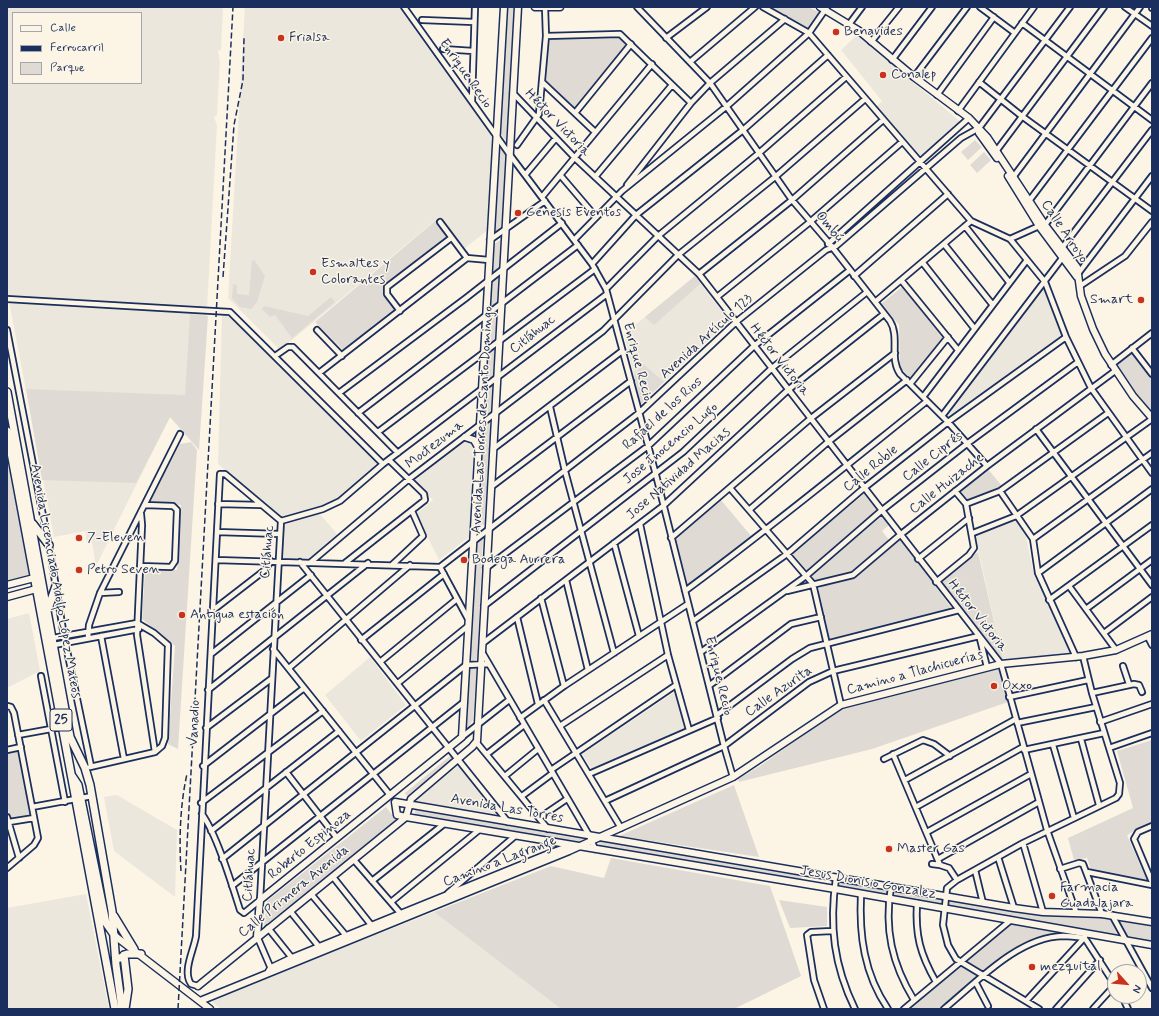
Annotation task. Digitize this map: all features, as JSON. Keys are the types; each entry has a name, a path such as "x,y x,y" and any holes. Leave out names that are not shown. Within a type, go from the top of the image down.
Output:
{"main road":[{"name":"Avenida Licenciado Adolfo López Mateos","path":"7,392 31,522 38,577"},
{"name":"Avenida Licenciado Adolfo López Mateos","path":"7,431 38,577 62,727 71,774 78,785 78,799"},
{"path":"31,522 49,545"},
{"path":"48,611 56,586"},
{"name":"Avenida Licenciado Adolfo López Mateos","path":"40,588 48,611 71,740 88,767 112,911 116,965 124,1009"},
{"path":"78,799 104,917 108,927 115,936 109,938 103,945"},
{"path":"78,799 115,1009"},
{"path":"112,911 134,949"},
{"path":"116,965 124,955 131,953 141,954"},
{"path":"124,955 128,989 124,1009"}],"street":[{"name":"Enrique Recio","path":"404,7 510,155 592,264 606,291 640,413 733,777"},
{"path":"472,102 472,51 475,7"},
{"name":"Avenida Las Torres de Santo Domingo","path":"462,737 504,7"},
{"name":"Avenida Las Torres de Santo Domingo","path":"477,743 518,7"},
{"path":"534,7 560,7"},
{"name":"Ombú","path":"637,7 710,83 792,200 829,243 884,314 894,329 897,370 968,443 987,466"},
{"path":"666,38 707,7"},
{"path":"690,62 755,7"},
{"path":"763,7 809,33 846,78 971,221 1010,239 1045,282 1066,337 1091,388 1152,473"},
{"path":"850,23 862,7"},
{"path":"871,42 899,7"},
{"path":"892,60 932,7"},
{"path":"914,77 967,7"},
{"path":"980,7 1015,33"},
{"path":"958,111 1034,7"},
{"path":"826,250 833,249 961,138 977,129 1001,100 1070,7"},
{"path":"997,150 1104,7"},
{"path":"1125,7 1152,26"},
{"path":"1014,176 1140,7"},
{"path":"517,145 538,118 546,36 545,8"},
{"path":"574,240 622,191 727,106 809,33 824,8"},
{"name":"Calle Arroyo","path":"824,8 850,23 892,60 958,111 997,150 1014,176 1042,225 1062,248 1078,278"},
{"path":"937,95 994,17"},
{"path":"622,191 690,104 710,83 784,19"},
{"path":"422,20 474,22"},
{"path":"1022,23 1152,120"},
{"path":"546,36 619,33 652,64 690,104"},
{"path":"1029,201 1152,38"},
{"path":"575,113 631,44"},
{"path":"443,49 472,51"},
{"path":"592,264 636,215 743,130 828,55"},
{"path":"490,240 506,230 544,199 595,132 652,64"},
{"name":"Citláhuac","path":"257,936 266,824 271,715 271,679 281,521 323,509 340,500 383,464 482,390 606,291 658,236 759,153 846,78"},
{"path":"542,82 595,132"},
{"path":"979,82 1067,150 1152,211"},
{"path":"1010,239 1042,225 1090,166 1152,83"},
{"path":"595,177 672,85"},
{"name":"Héctor Victoria","path":"513,93 575,158 699,274 918,559 1001,664"},
{"name":"Moctezuma","path":"311,562 410,479 480,424 597,337 615,321 678,255 775,177 865,99"},
{"name":"Avenida Artículo 123","path":"440,567 640,413 736,322 826,250 829,243 920,163 966,118"},
{"path":"699,274 792,200 883,120"},
{"name":"Calle Arroyo","path":"977,129 1078,278"},
{"path":"1062,248 1152,130"},
{"path":"525,175 556,138"},
{"path":"717,297 810,222 902,142"},
{"path":"561,176 596,217"},
{"path":"1078,278 1152,176"},
{"path":"854,276 948,194"},
{"path":"875,302 971,221"},
{"path":"440,222 467,258"},
{"path":"1078,278 1125,256 1152,222"},
{"path":"339,393 562,223"},
{"path":"965,226 1009,282"},
{"path":"400,311 387,294 387,287 451,238"},
{"path":"944,244 992,304"},
{"path":"358,413 578,245"},
{"path":"942,416 1063,257"},
{"path":"319,373 467,258 489,260"},
{"path":"923,397 992,304 1027,260"},
{"path":"923,263 974,328"},
{"path":"378,432 485,350 595,269"},
{"name":"Rafael de los Rios","path":"486,568 648,446 754,346 850,270"},
{"path":"972,533 1016,516 1152,418 1141,407 1113,368 1093,329 1078,278"},
{"path":"901,280 958,350"},
{"name":"Jose Inocencio Lugo","path":"484,606 656,475 683,452 772,368 867,292"},
{"path":"7,299 230,312 383,464"},
{"name":"Jose Natividad Macias","path":"483,643 663,506 788,390 884,314"},
{"path":"7,330 49,545 56,586 64,636 65,642 88,767 155,752 162,746 164,738 169,649 165,640 137,622 64,636 54,642"},
{"path":"317,330 342,356"},
{"name":"Calle Huizache","path":"784,592 853,574 987,466 1091,388 1132,348 1152,333"},
{"path":"749,510 828,442 908,382 948,337"},
{"name":"Calle Roble","path":"693,621 787,554 864,488 948,422 1066,337"},
{"path":"275,356 288,347 292,347 398,453"},
{"path":"1132,348 1151,372"},
{"path":"493,449 622,351"},
{"path":"672,538 810,419 895,353"},
{"name":"Calle Ciprés","path":"806,576 881,511 968,443 1078,362"},
{"path":"491,487 631,381"},
{"path":"685,591 767,531 846,465 927,401"},
{"path":"550,407 565,471 614,653"},
{"path":"966,504 1000,492 1108,413"},
{"path":"1036,429 1152,585"},
{"path":"88,638 90,620 100,593 180,434"},
{"path":"465,437 474,440 479,448"},
{"path":"1033,539 1152,453"},
{"path":"345,563 412,511 426,498 410,479 389,460"},
{"name":"Vanadio","path":"198,986 191,984 188,978 190,960 196,936 201,803 211,654 219,476 222,473 225,474 261,505"},
{"path":"730,488 813,584 842,705"},
{"path":"1038,574 1152,489"},
{"path":"936,582 973,551 974,544 966,504 955,492"},
{"path":"1000,492 1033,539 1038,574 1049,600 1080,657 1120,783 1120,792 1116,798 1023,842 957,880 947,888 944,908 944,935 952,953 960,962 1039,1009"},
{"path":"218,504 261,505 281,521"},
{"path":"140,566 170,567 175,561 177,510 173,506 145,505"},
{"path":"392,565 423,536 412,511"},
{"path":"141,514 142,525 137,629 138,645 155,752"},
{"path":"918,559 969,518"},
{"path":"640,524 660,622 689,730"},
{"path":"1049,600 1152,525"},
{"path":"217,532 280,534"},
{"path":"614,543 639,636"},
{"path":"216,560 368,563 440,567 468,622 398,683"},
{"path":"1086,609 1152,560"},
{"path":"212,612 265,570 271,562"},
{"path":"300,562 508,822"},
{"path":"208,690 274,640 368,563"},
{"path":"289,668 410,565"},
{"path":"361,640 444,574"},
{"path":"211,654 310,575"},
{"name":"Calle Huizache","path":"701,652 806,576"},
{"path":"7,585 38,577"},
{"path":"566,580 588,670"},
{"path":"1069,586 1116,650"},
{"path":"7,597 40,588"},
{"path":"100,593 119,592"},
{"path":"1104,633 1152,597"},
{"path":"541,598 564,686"},
{"path":"380,662 457,599"},
{"path":"520,718 564,686 688,604"},
{"path":"589,774 718,717 802,652 826,643 959,610"},
{"path":"517,617 538,704"},
{"path":"710,685 791,624 821,617"},
{"path":"54,642 65,642 101,636 144,627"},
{"path":"101,636 124,759"},
{"path":"1150,636 1152,645"},
{"name":"Camino a Tlachicuerías","path":"572,850 579,847 590,838 600,838 733,777 842,705 1001,664 1080,657 1116,650 1150,636"},
{"path":"979,637 987,667"},
{"name":"Calle Azurita","path":"605,801 724,746 809,682 833,671 979,637"},
{"path":"273,649 390,795 395,802 397,815 406,817 411,799 477,743 548,829"},
{"path":"482,652 524,726 552,771 595,849"},
{"path":"560,726 668,655"},
{"path":"222,859 466,665 481,663 489,664"},
{"path":"1001,664 1039,802 1060,869 1076,912"},
{"path":"1123,666 1129,684"},
{"path":"41,676 65,802"},
{"path":"206,728 271,679"},
{"path":"1009,697 1088,680"},
{"path":"1092,693 1129,684 1139,685 1142,692"},
{"path":"522,796 576,753 676,685"},
{"path":"204,766 304,688"},
{"path":"390,795 510,700"},
{"path":"544,700 621,828"},
{"path":"201,814 211,831 232,886 464,702"},
{"path":"1100,722 1152,704"},
{"path":"7,706 14,710 37,840 7,868"},
{"path":"905,780 1016,721 1096,707"},
{"path":"201,803 323,711"},
{"path":"487,754 524,726"},
{"path":"18,735 62,727"},
{"path":"211,831 339,731"},
{"path":"916,806 1024,748 1081,739 1104,733"},
{"path":"1109,748 1152,733"},
{"path":"1081,739 1099,805"},
{"path":"884,759 922,740 934,744 950,756"},
{"path":"1053,744 1074,818"},
{"path":"7,750 21,747"},
{"path":"505,776 538,749"},
{"path":"893,754 940,865"},
{"path":"286,772 337,838"},
{"path":"927,832 1031,774"},
{"name":"Roberto Espinoza","path":"232,886 240,910 244,913 390,795"},
{"path":"32,807 92,796"},
{"path":"539,818 567,798"},
{"name":"Avenida Las Torres","path":"395,802 548,829 590,838"},
{"path":"938,859 1039,802"},
{"path":"7,817 19,858"},
{"name":"Avenida Las Torres","path":"406,817 579,847"},
{"name":"Calle Primera Avenida","path":"198,986 257,936 406,817"},
{"path":"9,822 34,818"},
{"path":"372,881 444,824"},
{"path":"1152,826 1138,832 1135,836 1135,842 1152,882"},
{"path":"391,902 479,830"},
{"path":"443,897 515,836"},
{"name":"Jesus Dionisio Gonzalez","path":"600,838 1014,908 1043,912 1076,912 1112,915 1152,922"},
{"path":"1023,842 1043,912"},
{"name":"Jesus Dionisio Gonzalez","path":"579,847 917,903 1011,920 1085,936 1152,945"},
{"name":"Camino a Lagrange","path":"271,971 292,958 348,939 372,926 551,853 562,849 572,850"},
{"name":"Camino a Lagrange","path":"200,1002 348,939 572,850"},
{"path":"998,856 1014,908"},
{"path":"354,860 401,914"},
{"path":"1060,869 1079,863 1084,866 1102,914"},
{"path":"932,864 950,868 957,880"},
{"path":"974,870 983,903"},
{"path":"1087,872 1152,885"},
{"path":"332,876 372,926"},
{"path":"836,878 832,931 841,976 855,1009"},
{"path":"891,887 888,926 893,955 903,982 914,1000"},
{"path":"311,894 348,939"},
{"path":"861,894 860,926 866,961 878,994 888,1009"},
{"path":"917,903 916,932 920,948 936,982"},
{"path":"290,911 320,948"},
{"path":"1112,915 1152,988"},
{"path":"904,1009 1011,920"},
{"path":"268,928 292,958"},
{"path":"824,1009 814,980 807,934 811,932 832,931"},
{"path":"115,936 141,954 210,1009"},
{"path":"257,936 271,971"},
{"path":"944,1009 1024,946 1045,939 1063,936 1085,936"},
{"path":"1085,936 1107,972"},
{"path":"1026,1001 1085,936"},
{"path":"1056,1009 1100,960"},
{"path":"976,983 988,1006"},
{"path":"1093,1009 1107,994"}],"shaded area":[{"path":"7,7 223,7 221,50 218,51 220,62 217,115 214,117 217,125 201,419 170,417 96,566 92,542 87,543 85,531 54,537 7,291"},
{"path":"245,7 401,7 495,138 489,229 464,249 439,217 280,350 228,298"},
{"name":"Conalep","path":"857,35 962,123 922,157 877,106 882,101 841,50"},
{"path":"695,276 729,321 641,404 624,334"},
{"path":"1042,289 1046,291 1063,334 950,416 947,416 947,413"},
{"path":"222,315 226,315 236,321 379,464 333,502 281,518 218,464"},
{"path":"467,440 477,445 472,535 439,560 416,514 433,500 414,481"},
{"path":"319,513 338,535 309,561 281,559 283,525"},
{"path":"1015,519 1026,537 1034,575 1071,654 1003,661 975,535"},
{"path":"29,613 40,671 7,688 7,619"},
{"path":"370,657 406,705 361,741 325,695"},
{"path":"676,691 686,728 593,771 582,754"},
{"path":"459,765 499,816 414,802"},
{"path":"117,795 177,830 175,897 114,851 104,797"},
{"path":"86,894 109,1009 7,1009 7,908"},
{"path":"434,912 561,1009 221,1009 210,1000"}],"green space":[{"path":"508,7 517,7 506,141 501,134"},
{"path":"768,7 808,7 819,12 811,29"},
{"path":"617,35 628,43 628,46 577,109 573,109 546,82 547,42 551,39"},
{"path":"975,140 982,147 968,160 961,152"},
{"path":"499,143 508,156 504,230 494,238"},
{"path":"984,152 991,160 977,173 970,165"},
{"path":"435,221 446,237 385,285 384,293 396,311 343,350 315,322"},
{"path":"504,237 502,267 492,275 493,245"},
{"path":"252,260 255,261 265,276 257,302 251,309 240,307 232,298 233,284 237,285 237,294 249,295"},
{"path":"501,272 500,305 489,313 491,282"},
{"path":"695,276 701,283 654,325 645,317"},
{"path":"902,287 943,338 910,378 900,367 899,325 881,304"},
{"path":"331,297 335,302 292,338 275,315 270,317 262,309 264,306 308,316"},
{"path":"499,311 498,338 488,346 489,318"},
{"path":"190,314 208,316 199,450 170,417 136,483 42,480 26,389 185,395"},
{"path":"497,347 496,376 486,384 487,355"},
{"path":"1132,353 1152,379 1152,412 1115,366"},
{"path":"643,364 664,382 641,404 634,374"},
{"path":"495,383 494,411 483,420 485,390"},
{"path":"491,419 485,524 477,528 481,426"},
{"path":"191,442 197,450 178,749 168,744 175,646 142,619 145,570 177,570 181,505 150,501 180,444"},
{"path":"7,459 30,575 7,582"},
{"path":"988,469 1002,486 967,502 959,494"},
{"path":"864,494 877,511 808,572 792,553"},
{"path":"721,500 752,537 688,586 676,538"},
{"path":"882,516 889,525 882,531 889,540 852,574 814,580 811,576"},
{"path":"483,538 477,659 473,661 469,658 475,544"},
{"path":"901,539 952,609 828,639 817,598 820,587 851,579"},
{"path":"978,552 1003,661 940,581"},
{"path":"471,666 477,669 473,720 466,730 464,729 468,669"},
{"path":"998,667 1008,702 872,749 739,782 738,779 760,766 840,709"},
{"path":"1152,740 1152,822 1127,835 1147,880 1091,870 1087,858 1074,860 1068,838 1133,808 1117,751"},
{"path":"18,751 31,817 11,821 7,806 7,753"},
{"path":"451,755 453,759 407,796 405,793"},
{"path":"734,785 759,857 619,836"},
{"path":"386,807 397,821 264,926 267,901"},
{"path":"415,809 586,838 584,844 415,816"},
{"path":"600,840 802,876 801,882 598,848"},
{"path":"611,858 770,886 801,976 734,1009 561,1009 434,912 551,866 604,878"},
{"path":"840,882 888,890 888,895 839,887"},
{"path":"895,891 944,899 943,905 895,896"},
{"path":"948,899 1109,917 1118,936 946,906"},
{"path":"779,900 827,907 827,926 790,928"},
{"path":"1118,919 1152,925 1152,942 1127,938"},
{"path":"1009,922 1061,932 1023,943 983,972 963,961"},
{"path":"957,965 978,976 938,1009 905,1009"}],"railway":[{"path":"178,1009 233,7"},
{"path":"223,277 234,125 243,80 244,38"},
{"path":"181,871 181,822 187,774"}],"place":[{"name":"Benavides","path":"836,32"},
{"name":"Frialsa","path":"281,38"},
{"name":"Conalep","path":"883,75"},
{"name":"Genesis Eventos","path":"518,213"},
{"name":"Esmaltes y Colorantes","path":"313,272"},
{"name":"Smart","path":"1141,300"},
{"name":"7-Eleven","path":"79,538"},
{"name":"Bodega Aurrera","path":"464,560"},
{"name":"Petro Seven","path":"79,570"},
{"name":"Antigua estación","path":"182,615"},
{"name":"Oxxo","path":"994,686"},
{"name":"Master Gas","path":"889,849"},
{"name":"Farmacia Guadalajara","path":"1052,896"},
{"name":"mezquital","path":"1032,967"}]}
